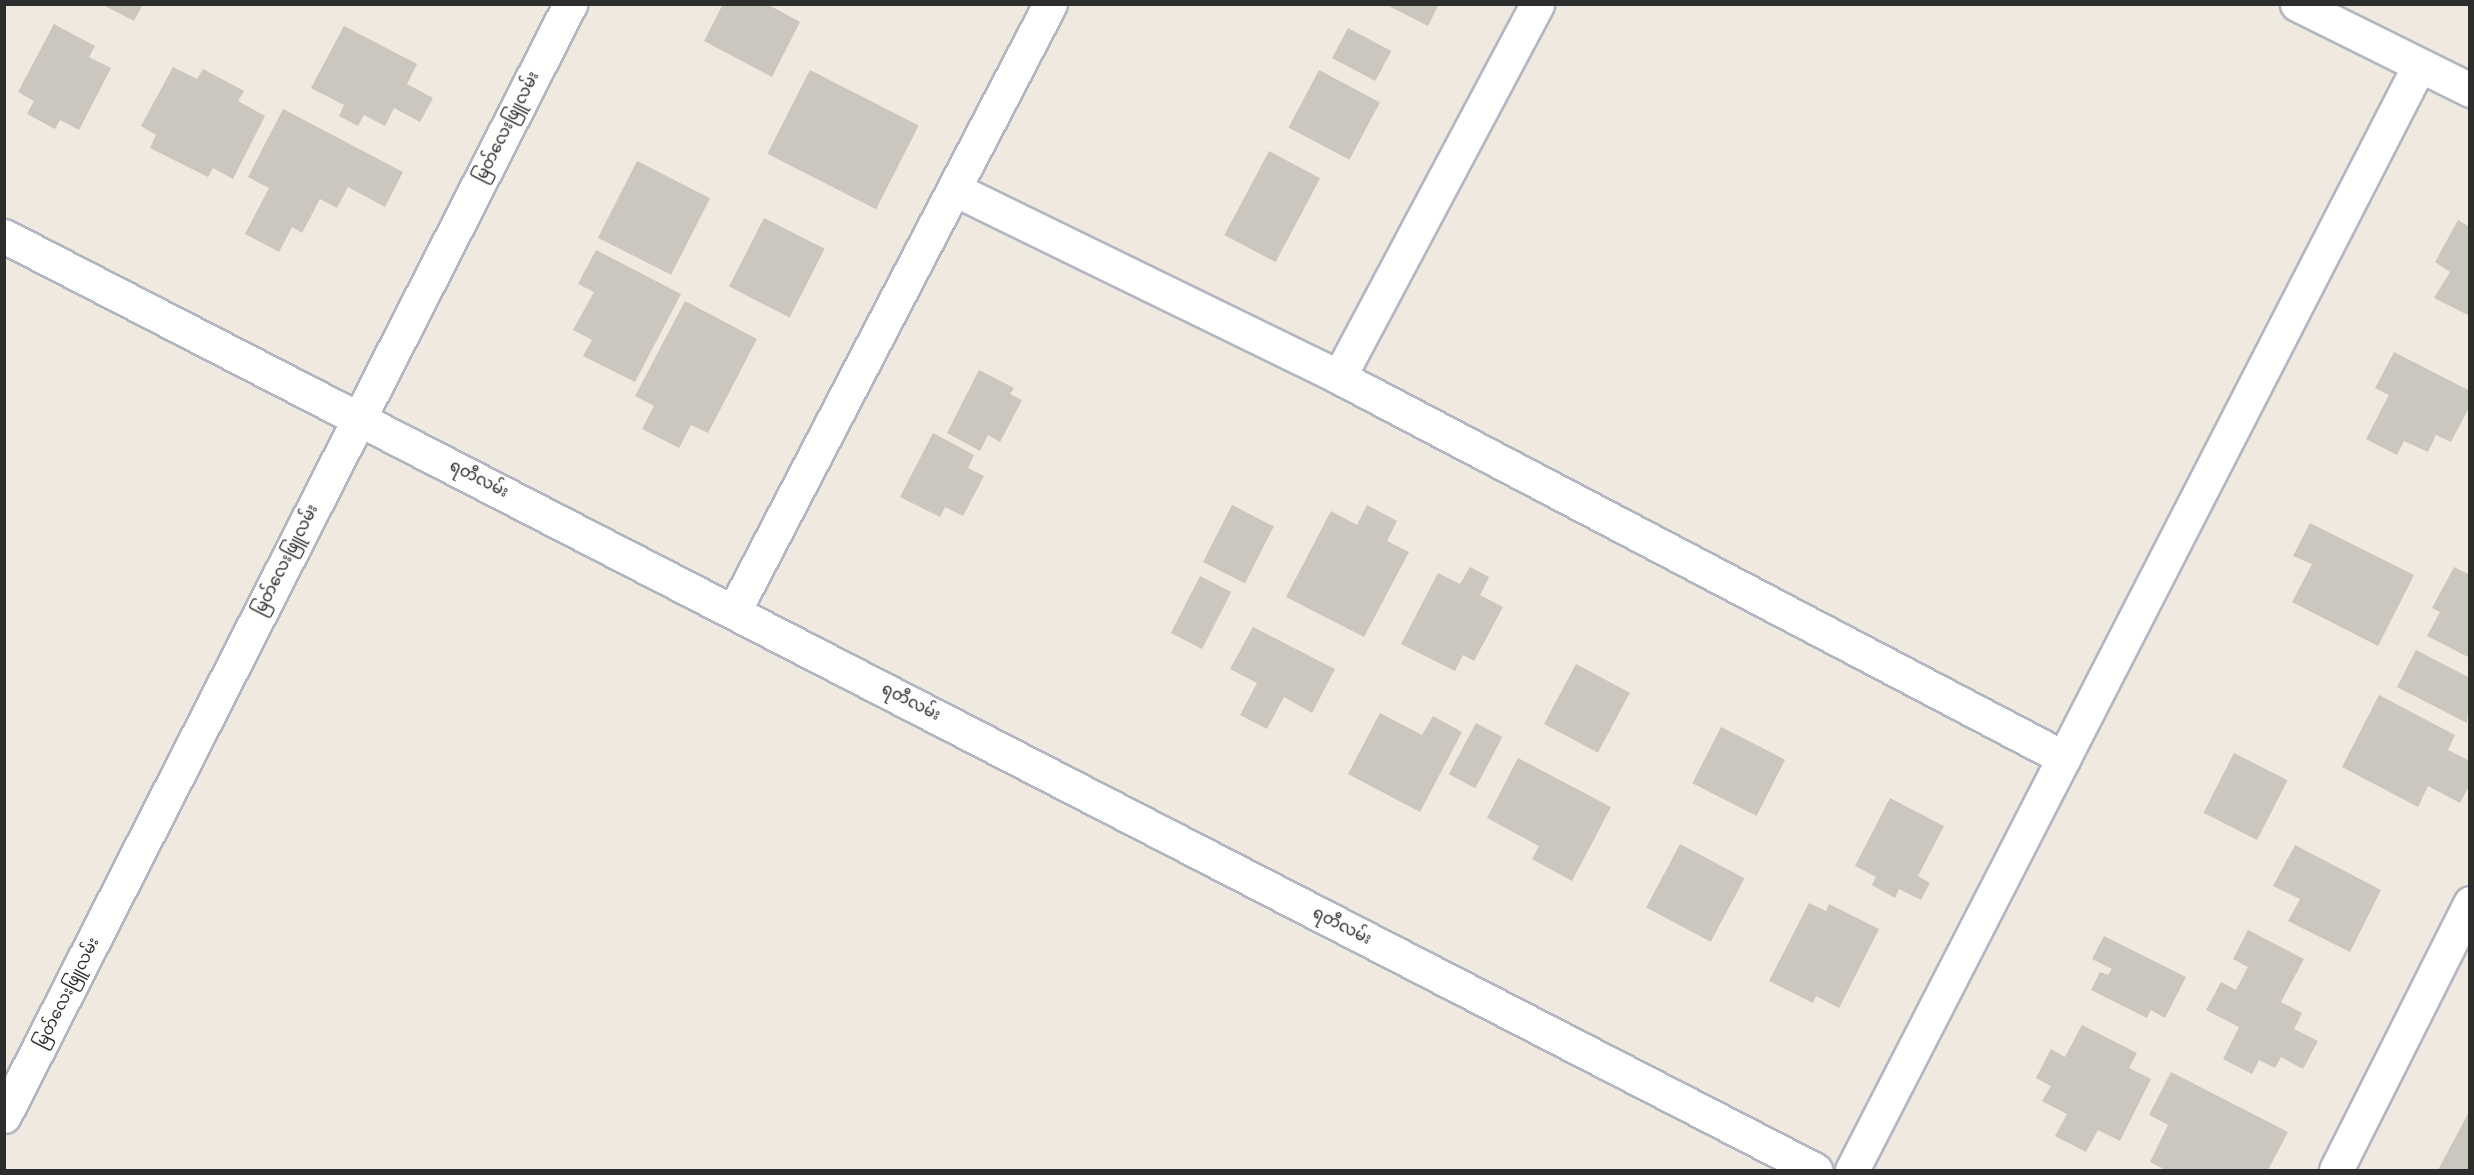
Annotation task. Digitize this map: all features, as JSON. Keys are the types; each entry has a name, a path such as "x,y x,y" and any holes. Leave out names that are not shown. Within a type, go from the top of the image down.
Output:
{"street":[{"path":"734,611 956,190 1050,4"},
{"path":"1339,377 1537,4"},
{"path":"2297,4 2469,90"},
{"name":"မြတ်လေးဖြူလမ်း","path":"4,1116 569,5"},
{"path":"1852,1170 2419,66"},
{"path":"956,190 1339,377 2064,758"},
{"name":"ရတီလမ်း","path":"4,236 1815,1170"},
{"path":"2336,1170 2469,903"}],"building":[{"path":"101,4 143,4 134,21"},
{"path":"723,4 767,4 800,22 772,77 704,41"},
{"path":"1385,4 1439,4 1428,26"},
{"path":"54,24 95,46 89,57 111,68 79,130 60,120 55,129 27,114 34,101 18,92"},
{"path":"344,26 417,64 407,84 433,98 420,122 394,108 385,126 364,115 358,126 339,116 344,105 311,88"},
{"path":"1348,28 1391,51 1375,81 1332,58"},
{"path":"173,67 197,79 203,69 244,91 238,101 265,116 233,179 213,168 208,177 150,148 156,135 141,126"},
{"path":"810,70 919,125 876,209 767,154"},
{"path":"1319,70 1380,102 1349,160 1288,127"},
{"path":"283,109 403,172 385,207 348,187 337,208 320,199 302,233 292,227 279,252 245,234 269,188 248,177"},
{"path":"1269,151 1320,178 1276,262 1224,235"},
{"path":"637,161 710,198 671,275 598,238"},
{"path":"764,218 825,249 790,317 729,287"},
{"path":"2458,220 2470,227 2470,316 2434,298 2450,272 2435,262"},
{"path":"596,250 681,294 635,382 583,356 592,340 573,330 594,292 578,284"},
{"path":"685,301 757,339 708,433 691,425 679,448 642,429 654,406 635,396"},
{"path":"2394,352 2470,391 2470,406 2451,442 2436,435 2428,452 2404,441 2397,455 2366,439 2389,395 2375,388"},
{"path":"979,370 1014,388 1010,394 1022,400 1000,442 988,435 980,451 947,433"},
{"path":"933,433 974,455 968,468 984,476 963,516 945,507 940,517 900,497"},
{"path":"1232,505 1274,526 1245,583 1203,562"},
{"path":"1367,505 1397,521 1387,541 1409,552 1364,637 1286,597 1331,511 1357,525"},
{"path":"2310,523 2414,575 2378,646 2292,602 2312,564 2293,556"},
{"path":"1470,567 1489,577 1480,595 1503,607 1474,661 1463,655 1455,671 1401,644 1438,573 1460,584"},
{"path":"2454,567 2470,575 2470,658 2427,636 2440,612 2432,608"},
{"path":"1200,576 1231,592 1202,649 1171,633"},
{"path":"1253,627 1335,669 1312,713 1284,697 1267,729 1240,715 1257,683 1230,669"},
{"path":"2416,650 2470,678 2467,723 2397,687"},
{"path":"1576,664 1630,693 1598,753 1544,724"},
{"path":"2379,695 2455,735 2448,750 2470,761 2470,784 2460,803 2428,786 2418,807 2342,767"},
{"path":"1380,713 1422,735 1433,716 1462,732 1420,812 1348,774"},
{"path":"1476,723 1502,737 1475,788 1449,774"},
{"path":"1721,727 1785,760 1757,816 1692,783"},
{"path":"2234,753 2287,780 2257,840 2204,813"},
{"path":"1518,758 1611,807 1572,881 1532,859 1539,846 1487,818"},
{"path":"1890,798 1944,826 1918,876 1930,883 1921,900 1899,889 1895,898 1872,885 1876,877 1855,866"},
{"path":"1680,844 1744,878 1711,942 1646,908"},
{"path":"2295,845 2381,890 2350,952 2288,921 2300,899 2273,886"},
{"path":"1809,903 1826,911 1829,904 1879,929 1839,1008 1816,996 1813,1003 1769,981"},
{"path":"2248,930 2304,959 2281,1002 2302,1013 2294,1029 2318,1041 2303,1069 2281,1057 2275,1068 2259,1060 2252,1074 2223,1059 2239,1027 2206,1010 2221,982 2236,990 2248,967 2233,959"},
{"path":"2104,936 2186,977 2165,1018 2151,1010 2147,1018 2091,990 2100,972 2108,975 2112,969 2092,959"},
{"path":"2082,1025 2137,1053 2129,1068 2151,1079 2120,1141 2098,1130 2086,1152 2055,1136 2067,1114 2042,1101 2051,1086 2036,1078 2051,1049 2065,1057"},
{"path":"2171,1072 2288,1132 2268,1170 2166,1170 2150,1162 2168,1125 2149,1115"},
{"path":"2470,1110 2470,1170 2438,1170"}]}
